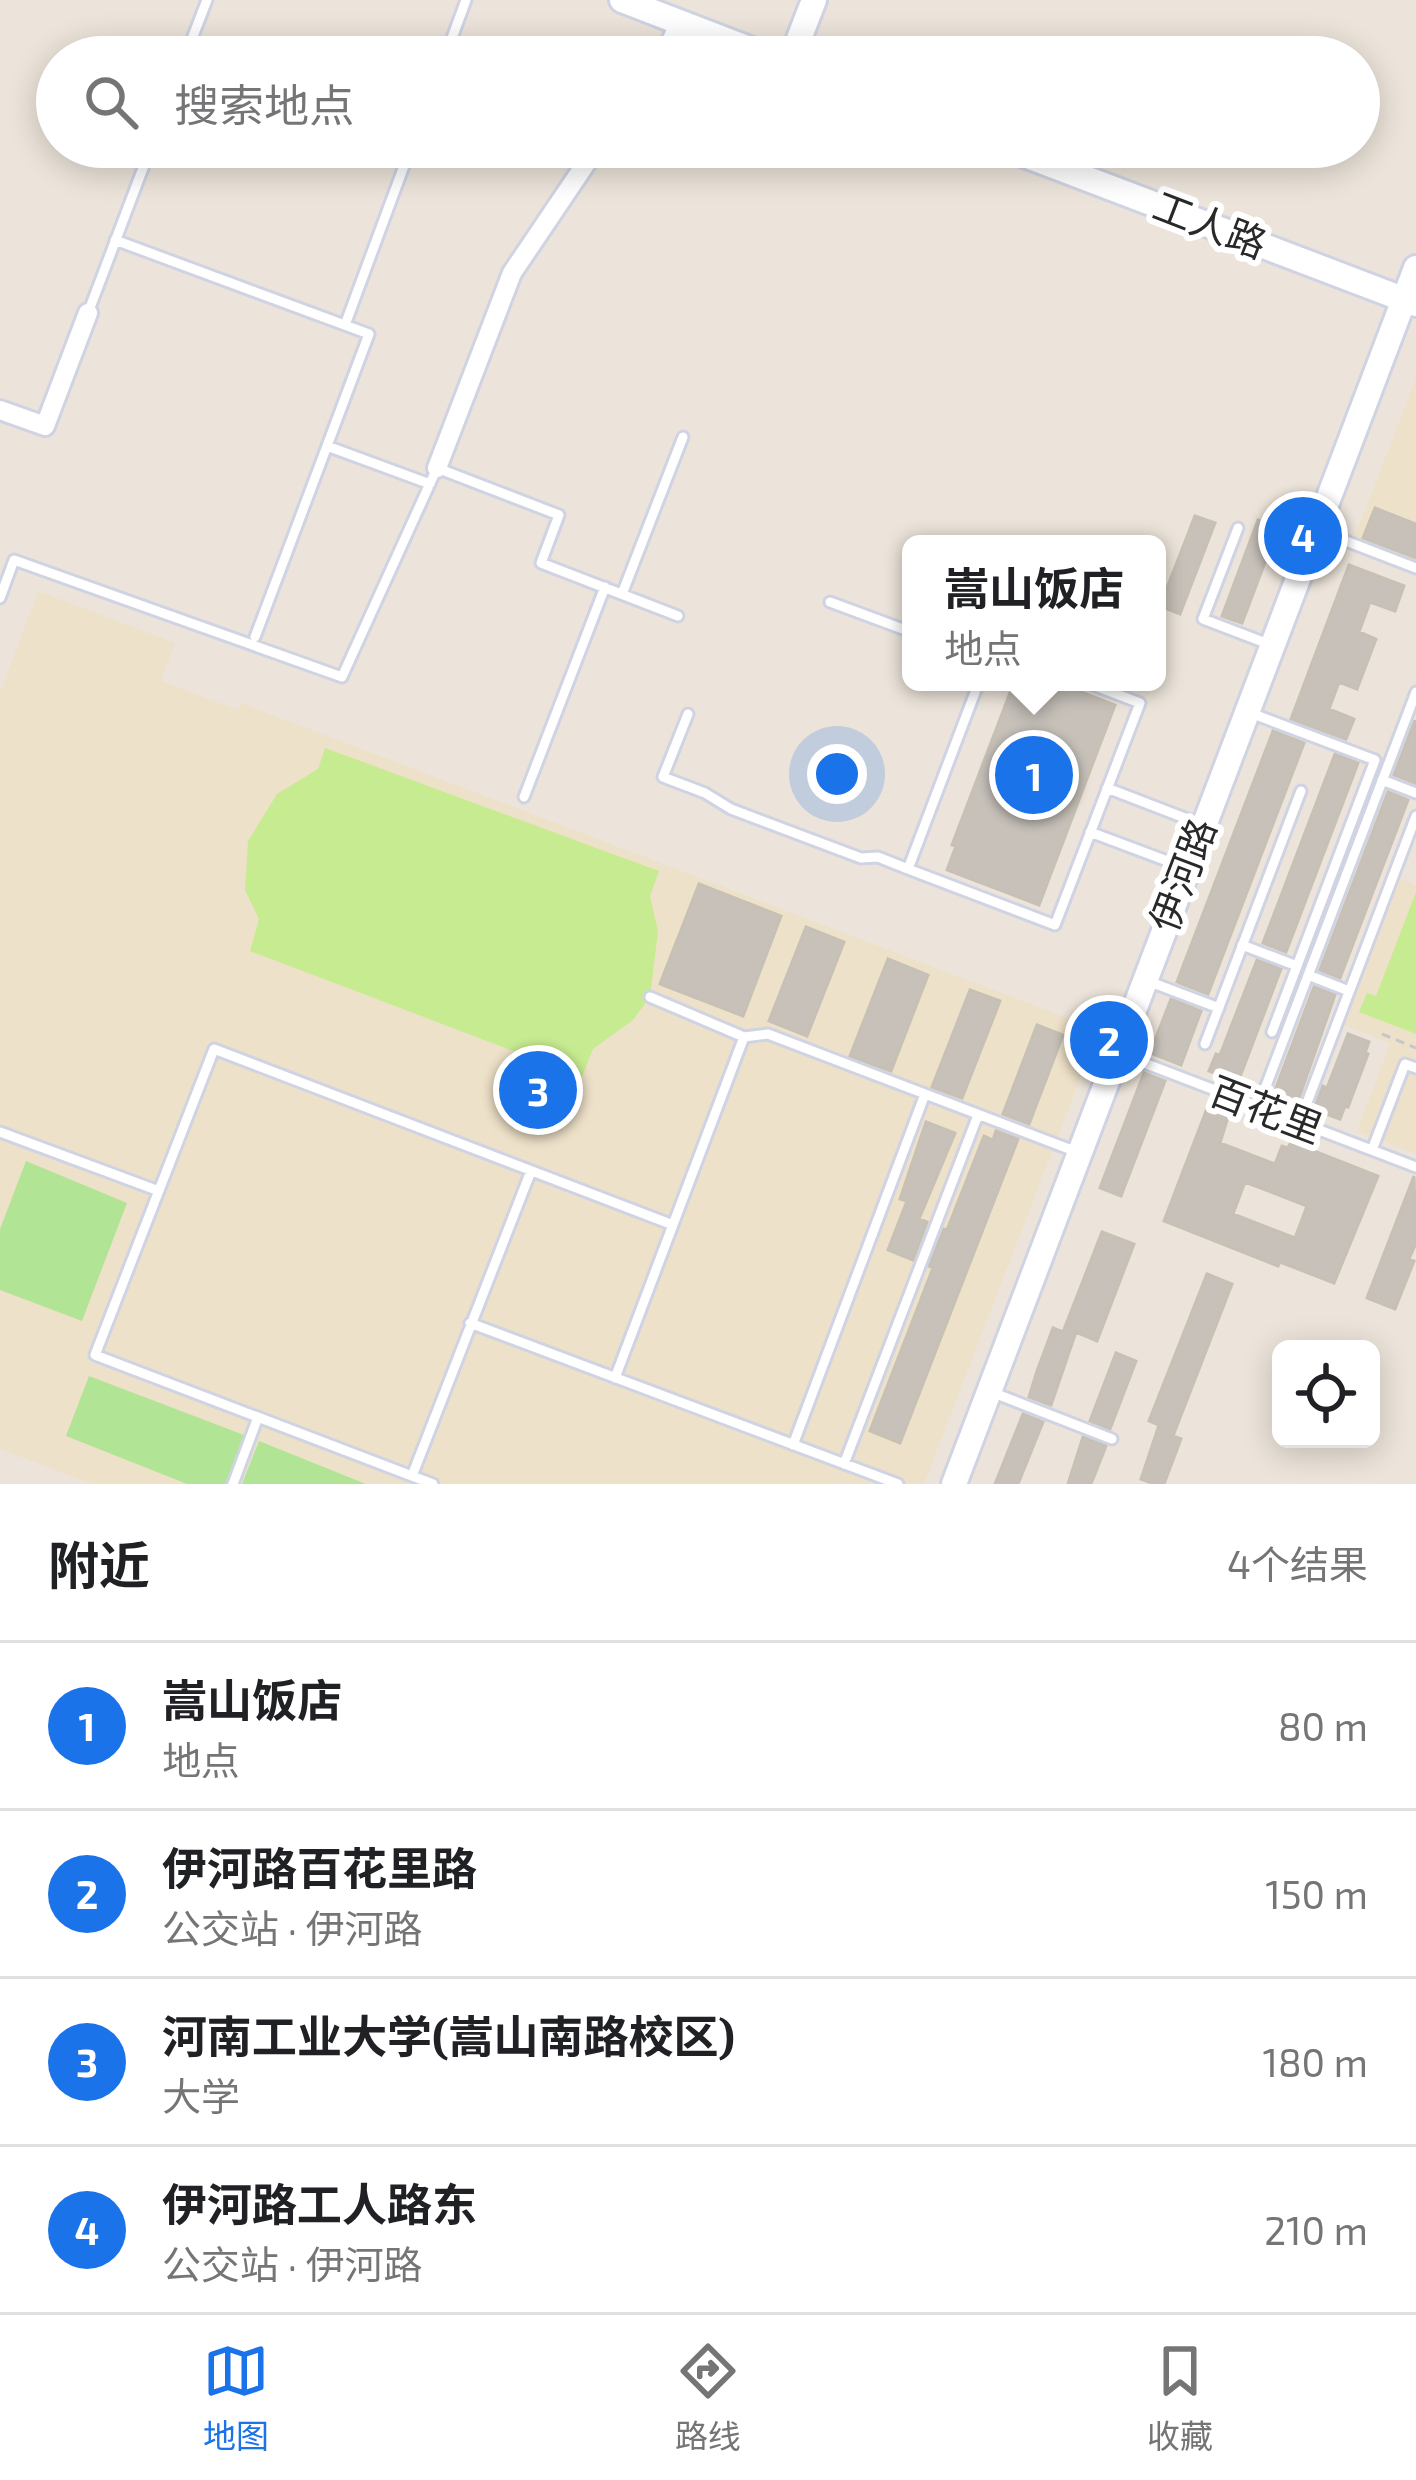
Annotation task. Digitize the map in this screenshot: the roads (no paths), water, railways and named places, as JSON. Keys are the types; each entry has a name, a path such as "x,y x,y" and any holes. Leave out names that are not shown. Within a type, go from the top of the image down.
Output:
{"street":[{"path":"622,0 650,5 716,36"},
{"path":"800,36 814,0"},
{"path":"674,36 680,22"},
{"path":"434,476 512,273 583,168"},
{"name":"工人路","path":"1059,168 1410,301"},
{"name":"伊河路","path":"954,1484 1271,645 1410,301 1416,268"},
{"path":"0,410 45,426 88,313"}],"lane":[{"path":"193,36 207,0"},
{"path":"453,36 466,0"},
{"path":"88,313 143,168"},
{"path":"345,325 403,168"},
{"path":"115,240 369,334 255,637"},
{"path":"622,594 683,437"},
{"path":"327,446 559,515 541,563 678,616"},
{"path":"0,598 14,560 342,677 434,476"},
{"path":"1238,528 1203,619 1271,645"},
{"path":"1316,530 1416,568"},
{"path":"524,797 604,587"},
{"path":"830,602 902,629"},
{"path":"908,869 977,691"},
{"path":"688,714 664,777 730,809 861,858 878,857 1054,925 1140,703 1109,691"},
{"path":"1261,1099 1416,692"},
{"path":"1246,711 1376,760 1272,1032"},
{"path":"1382,780 1416,793"},
{"path":"1107,788 1203,825"},
{"path":"1205,1044 1301,791"},
{"path":"1308,1100 1416,816"},
{"path":"1090,832 1186,868"},
{"path":"1242,945 1297,966"},
{"path":"1308,975 1349,991"},
{"path":"1143,980 1219,1008"},
{"path":"650,997 744,1037 768,1034 1077,1152"},
{"path":"616,1378 744,1037"},
{"path":"433,1484 95,1355 214,1049 673,1225"},
{"name":"百花里","path":"1115,1052 1413,1166"},
{"path":"1372,1150 1405,1064 1416,1068"},
{"path":"793,1444 925,1094"},
{"path":"844,1464 978,1115"},
{"path":"0,1132 159,1191"},
{"path":"1413,1166 1416,1152"},
{"path":"412,1476 531,1171"},
{"path":"470,1323 898,1484"},
{"path":"989,1391 1112,1439"},
{"path":"232,1484 258,1417"}],"place":[{"name":"伊河路工人路东","path":"1303,536"},
{"name":"嵩山饭店","path":"1034,775"},
{"name":"伊河路百花里路","path":"1109,1040"},
{"name":"河南工业大学(嵩山南路校区)","path":"538,1090"}]}
